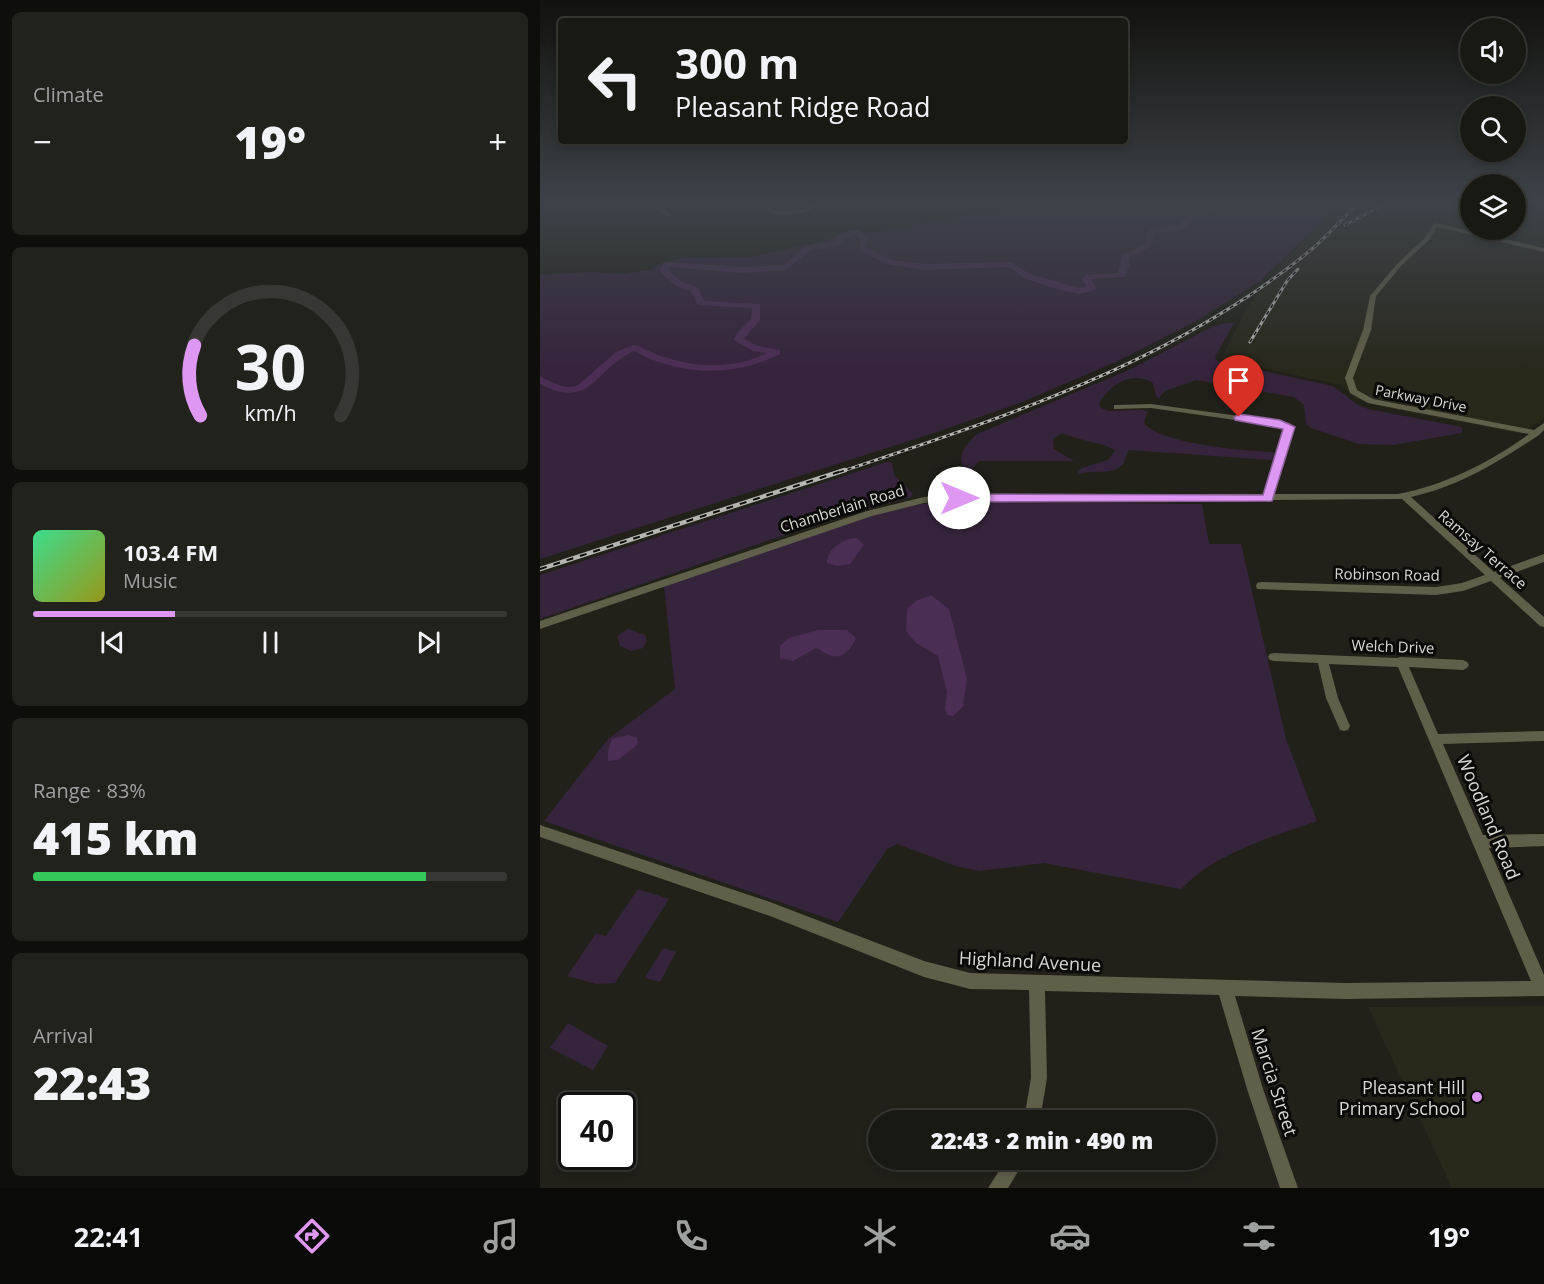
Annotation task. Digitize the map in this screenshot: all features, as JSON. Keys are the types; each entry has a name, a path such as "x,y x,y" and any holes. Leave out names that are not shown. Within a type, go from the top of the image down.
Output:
{"street":[{"name":"Parkway Drive","path":"1406,258 1373,296 1367,330 1349,378 1351,388 1361,396 1377,402 1540,430"},
{"path":"1117,407 1178,405 1287,425 1290,429 1268,499"},
{"name":"Chamberlain Road","path":"540,625 870,513 911,502 966,498 1268,499 1404,496 1431,488 1489,462 1540,430"},
{"name":"Ramsay Terrace","path":"1404,496 1544,623"},
{"name":"Robinson Road","path":"1260,585 1436,591 1463,587 1544,558"},
{"name":"Welch Drive","path":"1274,657 1463,665"},
{"path":"1322,658 1334,705 1344,726"},
{"name":"Woodland Road","path":"1401,661 1543,988"},
{"path":"1436,739 1544,736"},
{"name":"Highland Avenue","path":"540,831 770,909 940,975 970,981 1389,992 1543,988"},
{"path":"1479,842 1544,840"},
{"path":"1034,1110 1039,1078 1037,983"},
{"name":"Marcia Street","path":"1225,988 1256,1092 1289,1188"},
{"path":"997,1188 1009,1170"}],"shaded area":[{"path":"679,258 1284,258 1260,281 1198,320 1118,361 1022,402 937,432 540,559 540,275 589,272 622,274 650,270 661,263"},
{"path":"1288,258 1544,258 1544,418 1522,434 1378,406 1355,398 1341,385 1221,359 1247,308 1270,277"},
{"path":"1234,323 1215,357 1217,361 1333,386 1358,405 1368,409 1462,427 1462,433 1393,445 1359,444 1311,428 1306,424 1304,405 1294,397 1196,380 1165,391 1159,398 1156,396 1153,383 1137,378 1122,382 1109,391 1099,404 1101,408 1109,411 1143,410 1148,412 1144,422 1152,430 1166,436 1204,445 1273,452 1275,454 1272,460 1129,450 1119,468 1080,474 1078,472 1082,468 1108,460 1115,451 1112,448 1062,433 1053,439 1054,449 1074,461 979,461 973,468 982,491 972,491 961,461 964,449 977,434 1131,369 1212,327"},
{"path":"892,462 894,475 913,494 911,497 831,519 540,619 540,575"},
{"path":"940,502 1202,504 1209,544 1241,544 1286,739 1317,821 1262,840 1227,856 1195,876 1181,889 1044,863 979,871 956,866 897,844 887,849 838,922 544,821 608,739 675,689 664,586 878,513 905,506"},
{"path":"857,538 864,545 850,564 837,566 827,563 830,553 837,545"},
{"path":"931,595 949,609 967,679 963,706 953,716 948,715 945,709 947,692 938,656 916,643 906,631 907,609 916,601"},
{"path":"628,629 645,635 647,641 643,648 631,651 620,646 617,636"},
{"path":"818,630 847,630 856,638 843,655 829,655 816,648 793,661 780,658 780,646 789,638"},
{"path":"629,735 637,738 638,744 618,760 608,761 612,739"},
{"path":"638,889 669,899 615,983 596,984 567,976 596,933 606,936"},
{"path":"663,948 676,952 660,982 645,978"},
{"name":"Pleasant Hill Primary School","path":"1544,1006 1544,1188 1452,1188 1368,1007"},
{"path":"568,1023 608,1046 593,1070 550,1048"}],"waterway":[{"path":"540,380 557,389 570,391 581,388 608,362 633,348 659,359 704,368 734,367 763,359 777,352 756,349 739,340 739,336 755,320 757,306 701,303 695,290 678,283 664,270 668,264 742,270 786,267 796,258"},
{"path":"882,258 889,262 925,267 1011,264 1027,276 1079,291 1092,288 1086,280 1088,277 1121,275 1125,267 1125,258"}],"railway":[{"path":"840,472 963,430 1084,384 1142,357 1199,326 1254,292 1300,258"},
{"path":"1250,342 1287,281 1298,269"},
{"path":"540,569 845,470"}],"place":[{"name":"Pleasant Hill Primary School","path":"1477,1097"}],"route":[{"path":"959,498 1268,499 1290,429 1287,425 1280,423 1239,417"}]}
